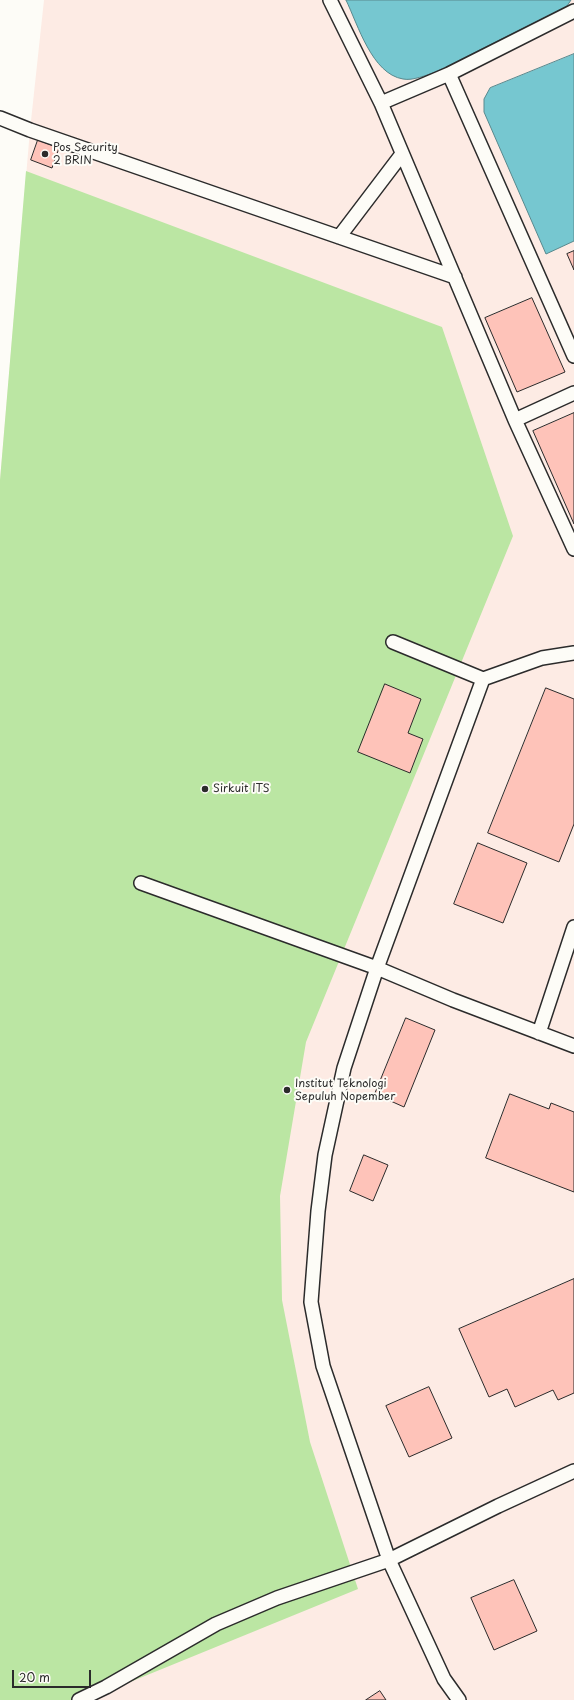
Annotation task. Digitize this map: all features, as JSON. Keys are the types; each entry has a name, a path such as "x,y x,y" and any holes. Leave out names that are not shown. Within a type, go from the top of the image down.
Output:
{"lane":[{"path":"330,0 381,103 515,420 574,549"},
{"path":"381,103 450,74 574,10"},
{"path":"450,74 574,356"},
{"path":"0,118 18,126 455,277"},
{"path":"339,237 402,154"},
{"path":"515,420 574,393"},
{"path":"393,642 483,679 542,658 574,653"},
{"path":"459,1700 444,1679 389,1560 323,1366 310,1302 318,1211 325,1155 344,1068 377,968 483,679"},
{"path":"140,883 377,968 574,1046"},
{"path":"538,1033 574,927"},
{"path":"79,1700 106,1687 216,1624 277,1598 389,1560 498,1506 574,1471"}],"shaded area":[{"name":"Institut Teknologi Sepuluh Nopember","path":"44,0 574,0 574,1700 0,1700 0,480 30,130"}],"green space":[{"name":"Sirkuit ITS","path":"26,171 442,327 513,536 306,1042 280,1196 282,1300 310,1442 358,1589 86,1700 0,1700 0,480"}],"water":[{"path":"346,0 571,0 567,6 436,72 411,79 403,79 392,75 383,68 367,47"},
{"path":"574,54 574,241 546,254 484,112 484,99 490,88"}],"building":[{"name":"Pos Security 2 BRIN","path":"38,140 59,148 52,168 31,160"},
{"path":"574,251 574,270 567,254"},
{"path":"532,298 565,372 517,392 485,318"},
{"path":"574,413 574,524 533,431"},
{"path":"385,684 421,699 408,733 423,739 410,773 358,752"},
{"path":"546,688 574,699 574,824 559,862 488,833"},
{"path":"478,843 527,863 503,923 454,904"},
{"path":"406,1018 435,1030 404,1107 375,1094"},
{"path":"510,1094 549,1109 551,1103 574,1112 574,1192 486,1158"},
{"path":"364,1155 388,1165 373,1201 350,1191"},
{"path":"574,1279 574,1393 558,1400 553,1390 515,1407 507,1389 489,1397 459,1329"},
{"path":"429,1387 452,1438 409,1457 386,1406"},
{"path":"514,1580 537,1631 494,1650 471,1598"},
{"path":"380,1691 386,1700 366,1700"}],"place":[{"name":"Pos Security 2 BRIN","path":"45,154"},
{"name":"Sirkuit ITS","path":"205,789"},
{"name":"Institut Teknologi Sepuluh Nopember","path":"287,1090"}]}
